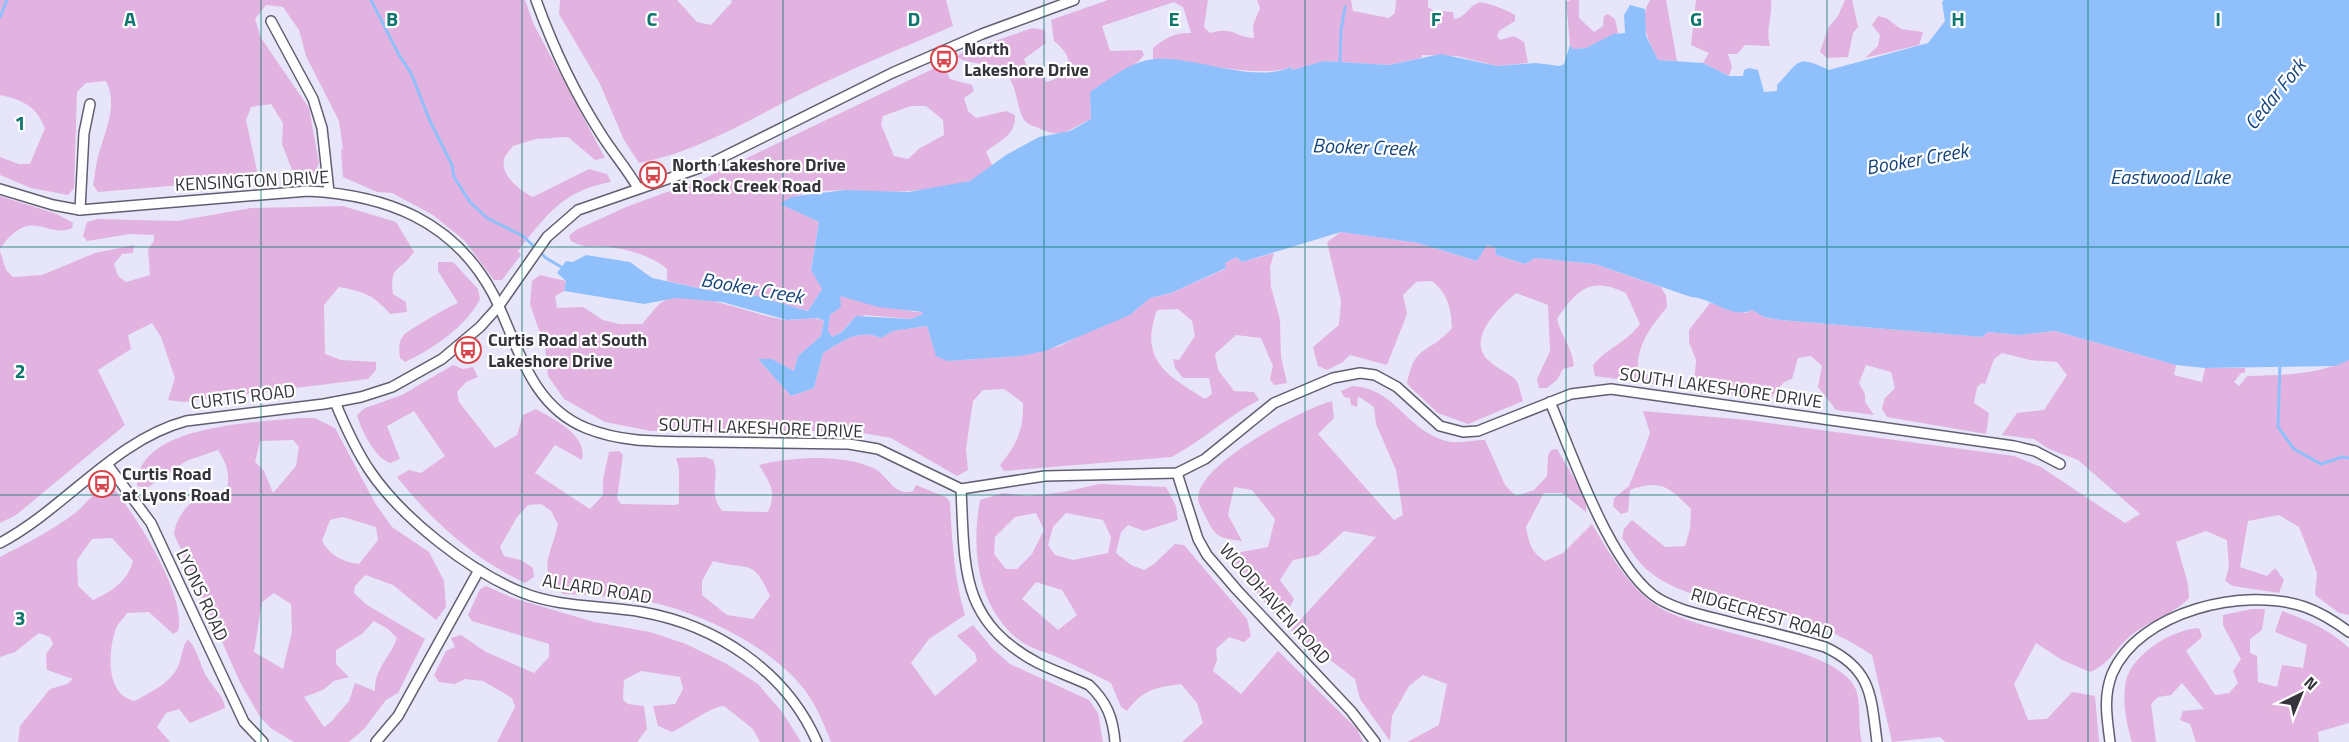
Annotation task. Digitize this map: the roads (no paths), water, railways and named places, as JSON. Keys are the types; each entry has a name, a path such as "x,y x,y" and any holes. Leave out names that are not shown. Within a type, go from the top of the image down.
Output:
{"street":[{"path":"536,0 551,40 573,86 602,135 638,188"},
{"path":"498,307 547,237 578,210 705,166 892,73 982,34 1074,0"},
{"path":"271,21 313,99 322,128 329,192"},
{"path":"80,210 84,134 90,104"},
{"name":"KENSINGTON DRIVE","path":"0,189 53,205 80,210 308,191 346,193 395,207 437,228 460,247 477,268 498,307"},
{"name":"CURTIS ROAD","path":"0,543 51,511 106,464 145,436 186,421 335,402 392,387 417,375 461,344 498,307"},
{"name":"SOUTH LAKESHORE DRIVE","path":"498,307 515,349 536,385 556,409 586,428 627,441 849,444 878,449 961,489 1045,476 1177,473 1205,459 1274,403 1319,382 1347,374 1360,373 1385,379 1440,426 1463,432 1478,431 1550,402 1591,390 1649,393 2014,446 2060,464"},
{"name":"ALLARD ROAD","path":"335,402 352,442 371,473 403,509 479,570 522,592 561,603 640,611 677,620 709,633 761,667 797,706 817,742"},
{"name":"RIDGECREST ROAD","path":"1550,402 1603,522 1640,582 1659,598 1689,611 1816,644 1844,655 1865,679 1871,696 1876,742"},
{"name":"LYONS ROAD","path":"106,464 151,524 244,722 263,742"},
{"name":"WOODHAVEN ROAD","path":"1177,473 1198,539 1207,555 1351,711 1375,742"},
{"path":"961,489 966,574 981,613 1001,639 1020,652 1089,685 1098,694 1112,718 1115,742"},
{"path":"376,742 398,716 479,570"},
{"path":"2110,742 2105,702 2112,675 2121,657 2139,639 2171,619 2213,603 2255,599 2305,607 2349,632"}],"water":[{"name":"Eastwood Lake","path":"1944,0 2349,0 2349,360 2336,366 2205,368 2176,365 2055,331 2019,335 1988,332 1982,337 1780,320 1764,317 1752,310 1737,312 1729,310 1706,300 1595,264 1535,258 1525,264 1496,255 1495,247 1487,245 1477,261 1418,243 1341,232 1242,262 1236,257 1225,263 1226,268 1171,293 1150,298 1130,315 1045,351 1021,356 947,361 936,356 927,326 893,331 881,338 865,334 851,337 823,353 814,388 791,396 758,359 772,359 794,371 798,356 821,336 824,321 818,318 787,320 722,302 676,298 644,304 564,291 566,281 557,273 566,261 573,262 586,255 630,262 652,278 707,290 746,293 808,311 822,289 811,270 819,222 780,204 791,197 804,195 846,190 908,192 970,181 1006,155 1039,137 1070,131 1091,119 1090,92 1121,71 1146,60 1171,59 1259,72 1291,67 1292,70 1324,61 1389,65 1441,54 1497,66 1536,63 1560,66 1564,64 1570,45 1573,49 1586,48 1613,34 1625,33 1624,15 1630,5 1645,9 1646,36 1658,60 1703,63 1729,76 1743,76 1744,70 1749,68 1758,70 1764,92 1777,91 1777,85 1799,62 1810,62 1829,70 1928,43 1945,21 1942,2","holes":["840,296 878,307 922,312 923,314 911,319 856,316 842,332 832,337 828,331 830,315 841,307"]}],"waterway":[{"name":"Booker Creek","path":"0,17 7,0"},
{"name":"Booker Creek","path":"371,0 399,55 411,73 430,121 452,165 454,177 470,202 487,218 523,236 546,258 563,268"},
{"path":"1340,62 1341,30 1345,7"},
{"name":"Booker Creek","path":"2280,363 2278,427 2294,449 2321,464 2342,457 2349,458"}],"place":[{"name":"North Lakeshore Drive","path":"944,59"},
{"name":"North Lakeshore Drive at Rock Creek Road","path":"653,175"},
{"name":"Curtis Road at South Lakeshore Drive","path":"468,350"},
{"name":"Curtis Road at Lyons Road","path":"102,484"}],"water label":[{"name":"Cedar Fork","path":"2275,94"}]}
